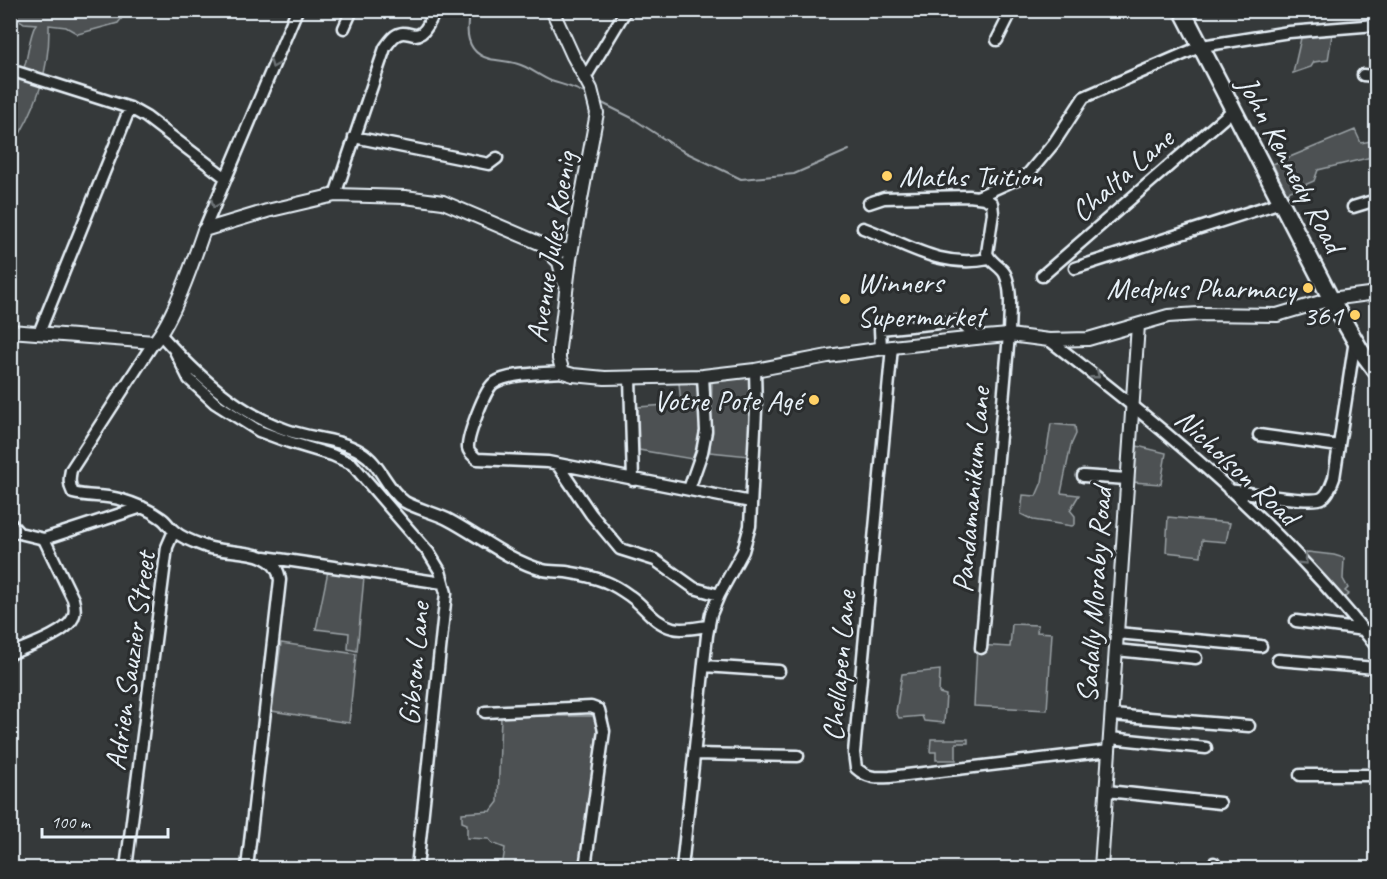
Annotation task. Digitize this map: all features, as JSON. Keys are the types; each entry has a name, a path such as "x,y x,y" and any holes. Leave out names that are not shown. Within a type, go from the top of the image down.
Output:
{"main road":[{"name":"John Kennedy Road","path":"1182,10 1331,299 1355,340 1377,371"}],"street":[{"path":"297,10 158,338 80,455 69,479 70,487 73,493 120,499 144,507 160,517 174,531 210,548 268,560 444,583"},
{"path":"344,28 352,10"},
{"path":"335,195 385,48 395,35 400,33 415,36 421,34 427,29 435,10"},
{"name":"Avenue Jules Koenig","path":"552,10 591,89 597,113 566,290 559,348 559,359 563,372 584,377 703,376 755,370 887,347 977,338 1009,335 1050,340 1088,339 1168,316 1276,315 1331,299 1377,293"},
{"path":"585,78 626,10"},
{"path":"997,40 1012,10"},
{"path":"869,203 884,198 981,197 1030,177 1040,168 1080,112 1084,97 1202,46 1289,32 1377,25"},
{"path":"10,70 130,108 146,117 226,178"},
{"path":"1363,75 1377,76"},
{"path":"39,333 130,108"},
{"name":"Chalta Lane","path":"1042,276 1233,110"},
{"path":"354,137 489,164 497,158"},
{"path":"204,230 267,211 335,195 405,197 443,202 542,246 571,254"},
{"path":"863,228 922,253 946,260 970,263 988,259 992,203 981,197"},
{"path":"1353,207 1377,200"},
{"path":"1075,268 1281,202"},
{"path":"542,246 561,267 566,290"},
{"path":"556,259 571,254"},
{"name":"Pandamanikum Lane","path":"981,648 1009,335 1009,292 1006,276 1002,269 988,259"},
{"path":"887,347 880,329 959,321 977,338"},
{"name":"Sadally Moraby Road","path":"1101,868 1137,326"},
{"path":"10,331 158,338 174,349 193,370 228,398 258,416 284,429 310,438 326,439 363,452 374,462 394,495 409,504 427,510 503,552 544,571 568,572 606,582 631,596 662,624 675,629 709,626"},
{"name":"Nicholson Road","path":"1050,340 1132,404 1229,490 1319,577 1377,646"},
{"path":"1229,490 1319,500 1327,494 1334,478 1355,340"},
{"name":"Chellapen Lane","path":"887,347 854,753 856,768 863,775 872,778 890,777 1110,745"},
{"name":"Gibson Lane","path":"174,349 189,379 215,403 259,431 352,464 429,553 440,571 446,593 417,868"},
{"path":"682,868 711,614 743,550 750,526 756,410 755,370"},
{"path":"563,372 526,375 494,382 487,389 469,440 468,449 477,459 526,460 557,464 751,502"},
{"path":"688,489 702,452 706,431 703,376"},
{"path":"630,378 633,480"},
{"path":"1259,435 1339,446"},
{"path":"557,464 591,514 620,549 655,560 694,588 719,595"},
{"path":"1083,476 1127,479"},
{"path":"10,524 15,533 44,538 144,507"},
{"name":"Adrien Sauzier Street","path":"126,868 167,546 174,531"},
{"path":"10,654 60,631 73,618 75,610 73,599 44,538"},
{"path":"247,868 280,580 279,571 268,560"},
{"path":"1296,621 1364,630"},
{"path":"1117,633 1261,646"},
{"path":"1116,650 1196,658"},
{"path":"1278,660 1377,668"},
{"path":"704,666 779,671"},
{"path":"484,712 591,707 599,710 604,731 585,868"},
{"path":"1112,715 1249,726"},
{"path":"1110,745 1206,748"},
{"path":"694,754 798,756"},
{"path":"1300,775 1377,775"},
{"path":"1107,791 1220,803"}],"shaded area":[{"path":"11,11 126,11 126,13 118,23 78,34 66,27 49,25 44,74 34,105 11,148 11,84 22,73 36,24 24,23 11,15"},
{"path":"1332,35 1328,60 1314,62 1311,67 1293,73 1301,38"},
{"path":"1355,130 1361,143 1376,140 1376,156 1318,170 1314,181 1286,193 1273,164"},
{"path":"753,375 749,456 710,452 712,381 732,376"},
{"path":"700,381 702,426 698,460 639,450 638,407 681,404 679,383"},
{"path":"1051,424 1075,426 1076,434 1071,445 1061,493 1079,495 1070,510 1075,516 1075,524 1072,526 1033,520 1021,514 1023,495 1036,496 1042,482"},
{"path":"1137,446 1166,453 1161,484 1132,482"},
{"path":"1168,517 1230,523 1226,542 1202,540 1201,556 1166,552"},
{"path":"1308,552 1344,558 1343,579 1348,588 1345,591 1349,594 1342,599 1301,556"},
{"path":"328,571 364,577 357,651 348,649 349,633 316,629"},
{"path":"1012,624 1038,625 1037,632 1052,633 1047,710 974,706 977,645 1010,647"},
{"path":"281,643 356,654 349,723 272,711"},
{"path":"940,670 939,693 946,695 944,723 924,721 922,716 899,718 896,712 902,674"},
{"path":"501,716 593,716 597,728 589,813 580,868 466,868 465,861 503,861 505,848 492,843 489,839 467,838 467,824 462,822 462,813 491,811 498,802"},
{"path":"931,739 968,739 968,743 956,743 956,760 936,760 936,752 930,752"}],"waterway":[{"path":"470,10 468,33 476,52 490,59 522,65 551,81 586,94"},
{"path":"602,103 632,118 681,150 741,179 794,174 849,150"}],"place":[{"name":"Maths Tuition","path":"887,176"},
{"name":"Medplus Pharmacy","path":"1308,288"},
{"name":"Winners Supermarket","path":"845,299"},
{"name":"361","path":"1355,315"},
{"name":"Votre Pote Agé","path":"814,400"}]}
